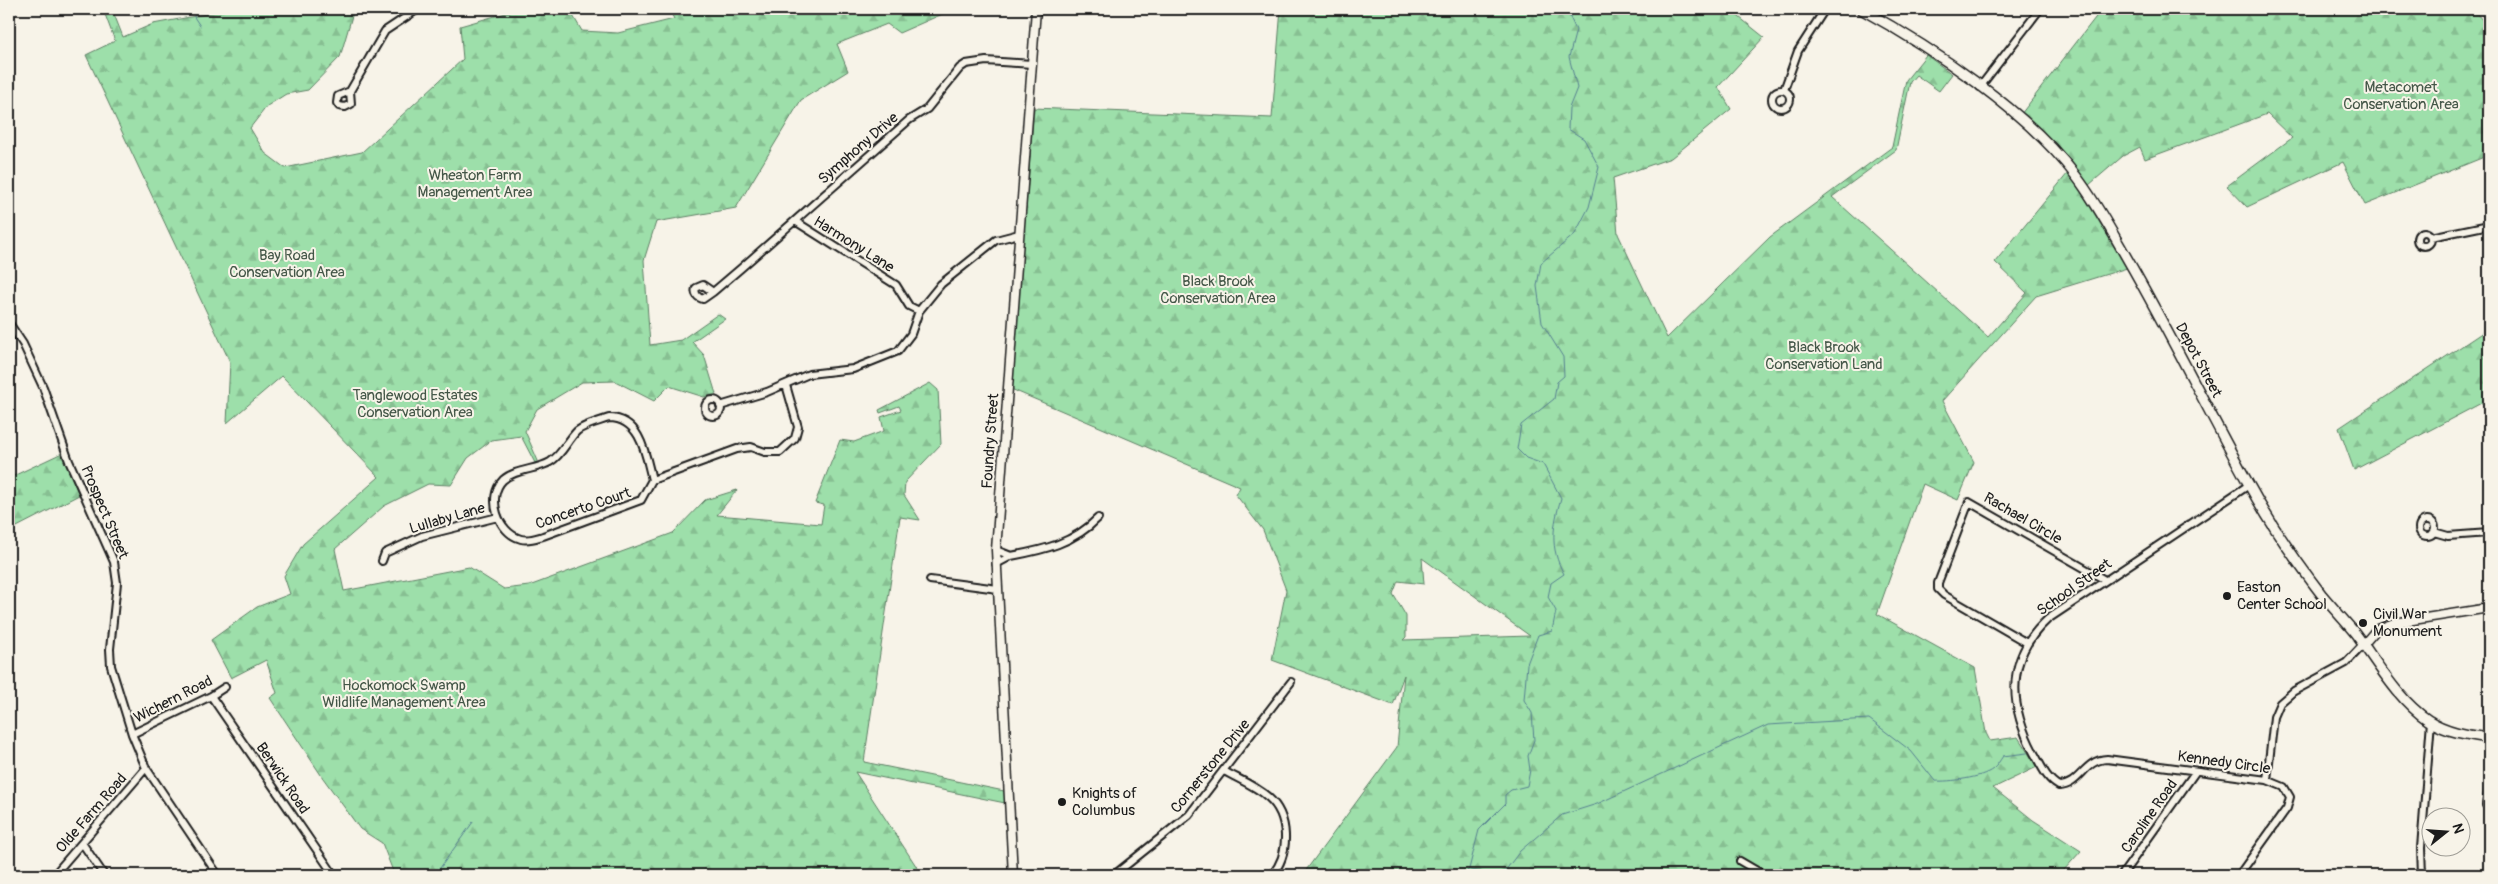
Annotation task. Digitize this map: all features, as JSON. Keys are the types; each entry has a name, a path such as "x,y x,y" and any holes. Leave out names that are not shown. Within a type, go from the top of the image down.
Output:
{"highway":[{"name":"Depot Street","path":"1862,9 1900,30 1980,87 2018,117 2055,151 2086,190 2166,327 2249,485 2294,556 2403,698 2431,721 2463,734 2489,738"}],"main road":[{"name":"Foundry Street","path":"1014,875 996,550 1036,9"},
{"path":"2363,645 2376,630 2394,623 2489,608"}],"street":[{"path":"350,91 385,31 418,9"},
{"path":"1784,90 1798,51 1825,9"},
{"path":"1980,87 2040,9"},
{"name":"Symphony Drive","path":"713,292 909,120 927,108 960,68 966,64 986,61 1032,64"},
{"name":"Harmony Lane","path":"795,221 896,286 910,306 919,311"},
{"path":"2431,237 2489,225"},
{"path":"720,406 786,385 791,380 809,374 853,369 898,351 911,334 919,311 941,284 996,240 1019,234"},
{"name":"Prospect Street","path":"9,323 23,344 43,387 69,461 114,562 117,593 110,659 112,674 132,734 146,768 218,875"},
{"path":"498,517 495,498 504,480 552,461 584,426 609,418 618,418 636,432 643,447 652,480 737,448 751,447 771,453 780,452 789,446 795,438 798,427 786,385"},
{"name":"Concerto Court","path":"498,517 512,536 528,540 638,502 644,497 652,480"},
{"name":"School Street","path":"2062,786 2058,786 2048,776 2024,733 2017,712 2016,680 2027,643 2048,619 2249,485"},
{"name":"Rachael Circle","path":"2027,643 1944,595 1938,589 1938,584 1969,502 2105,580"},
{"name":"Lullaby Lane","path":"382,562 385,553 422,536 498,517"},
{"path":"996,564 1011,556 1063,543 1086,530 1098,518"},
{"path":"2434,532 2448,536 2489,533"},
{"path":"996,550 1011,556"},
{"path":"930,580 998,589"},
{"path":"2267,780 2274,717 2280,703 2294,691 2346,663 2363,645"},
{"name":"Cornerstone Drive","path":"1114,875 1185,819 1291,682"},
{"name":"Wichern Road","path":"132,734 211,696 225,687"},
{"name":"Berwick Road","path":"211,696 334,875"},
{"path":"2422,875 2421,848 2431,721"},
{"name":"Kennedy Circle","path":"2062,786 2076,780 2093,762 2103,759 2278,783 2287,790 2290,797 2289,805 2239,875"},
{"name":"Olde Farm Road","path":"54,875 146,768"},
{"path":"1224,771 1266,795 1279,813 1284,828 1285,846 1282,859 1272,875"},
{"name":"Caroline Road","path":"2122,875 2196,771"},
{"path":"2486,805 2489,787"},
{"path":"82,843 104,875"},
{"path":"1740,861 1764,875"}],"green space":[{"path":"103,9 112,9 123,37 153,24 233,9 354,9 340,57 308,90 286,94 267,106 250,128 265,153 285,168 362,152 463,59 460,26 520,9 569,9 582,31 618,33 674,19 669,9 949,9 947,12 899,33 887,24 837,44 848,71 801,100 736,208 656,222 644,260 650,345 681,340 718,314 725,319 692,342 704,355 716,394 704,397 669,386 654,401 615,381 582,382 537,409 525,431 538,461 535,463 521,436 492,440 468,458 451,485 428,484 384,506 335,549 344,591 469,567 504,589 529,586 673,533 705,500 737,490 717,515 821,524 824,505 815,503 840,440 854,442 884,431 881,417 901,410 899,406 880,413 879,410 930,383 938,390 941,444 905,482 904,495 920,520 900,517 864,762 1004,791 1005,803 855,772 922,875 393,875 382,843 360,829 323,778 270,698 277,693 266,660 231,678 211,640 257,607 290,594 284,576 303,544 379,477 282,376 227,423 230,362 86,55 115,41"},
{"path":"1281,9 1729,9 1764,37 1718,87 1731,109 1671,158 1613,178 1618,234 1667,338 1770,237 1892,147 1906,80 1926,55 1952,74 1939,91 1916,75 1910,82 1896,150 1832,197 1988,337 2027,293 1995,262 2068,173 2127,268 2036,296 1942,401 1974,462 1958,500 1923,484 1877,614 1975,668 1986,733 1990,741 2018,737 2037,767 1993,788 2033,820 2081,851 2064,870 2056,875 1306,875 1304,873 1397,747 1404,675 1393,705 1272,660 1286,590 1263,530 1236,495 1240,487 1011,389 1034,108 1272,118","holes":["1422,558 1530,636 1403,640 1406,637 1406,616 1393,594 1398,581 1424,584"]},
{"name":"Metacomet Conservation Area","path":"2102,9 2472,9 2489,27 2489,155 2365,205 2343,162 2247,207 2227,186 2292,138 2267,114 2145,159 2140,147 2123,156 2089,185 2059,149 2021,114"},
{"path":"2489,328 2489,399 2354,470 2339,428"},
{"path":"62,453 79,495 9,531 9,478"}],"waterway":[{"path":"195,9 194,17 200,26"},
{"path":"1464,875 1469,869 1479,830 1505,804 1505,795 1511,790 1527,786 1530,770 1528,756 1534,740 1532,713 1524,700 1527,664 1538,635 1552,631 1556,611 1548,597 1551,583 1564,574 1554,545 1554,527 1561,498 1543,464 1526,458 1517,449 1521,425 1554,399 1557,382 1564,376 1563,357 1542,323 1537,286 1541,263 1575,234 1589,207 1599,167 1584,139 1568,129 1569,108 1577,88 1569,57 1576,30 1569,15 1571,9"},
{"path":"1502,875 1520,851 1562,815 1597,804 1768,725 1869,719 1911,751 1935,781 1957,780 1981,775 1994,768 2003,756 2027,753"},
{"path":"435,875 473,822"},
{"path":"1470,870 1499,875"}],"place":[{"name":"Easton Center School","path":"2227,596"},
{"name":"Civil War Monument","path":"2363,623"},
{"name":"Knights of Columbus","path":"1062,802"}],"park label":[{"name":"Wheaton Farm Management Area","path":"475,184"},
{"name":"Bay Road Conservation Area","path":"287,264"},
{"name":"Black Brook Conservation Area","path":"1218,290"},
{"name":"Black Brook Conservation Land","path":"1824,356"},
{"name":"Tanglewood Estates Conservation Area","path":"415,404"},
{"name":"Hockomock Swamp Wildlife Management Area","path":"404,694"}]}
